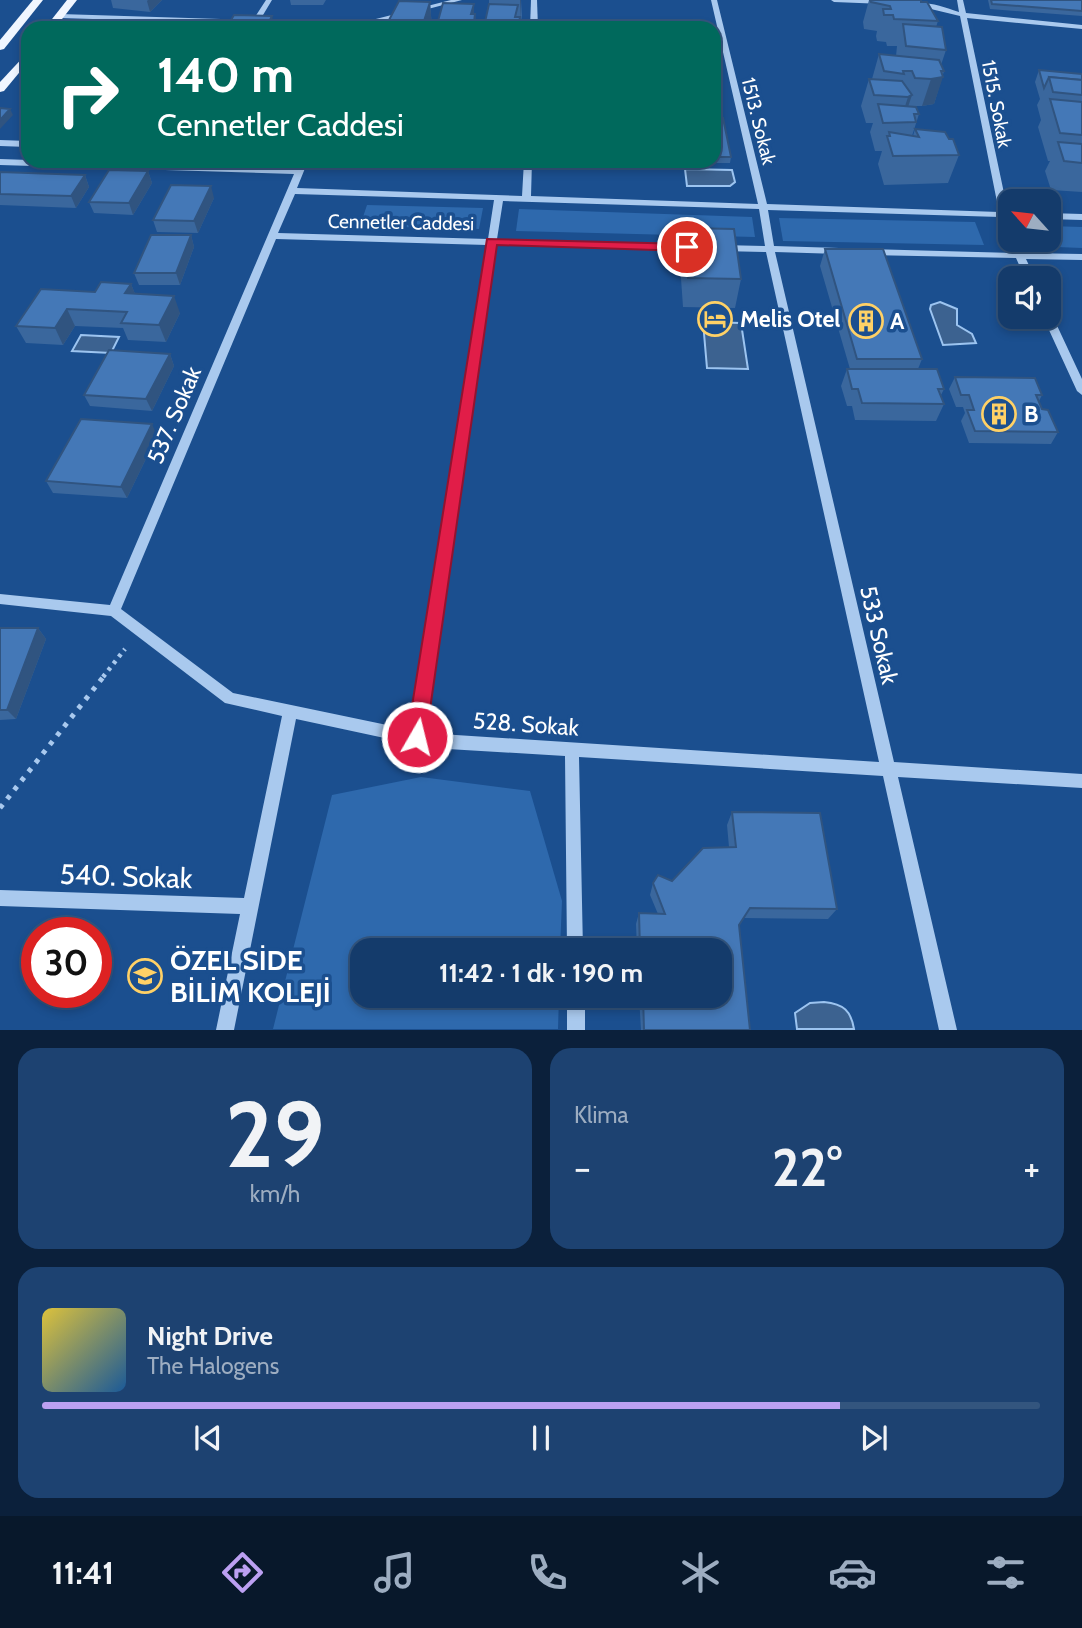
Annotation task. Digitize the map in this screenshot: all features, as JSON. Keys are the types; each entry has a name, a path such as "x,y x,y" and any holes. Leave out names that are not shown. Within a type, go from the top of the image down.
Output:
{"main road":[{"path":"0,47 38,0"},
{"path":"56,21 72,0"},
{"path":"0,89 21,64"}],"street":[{"path":"60,16 256,21 269,0"},
{"path":"381,21 459,0"},
{"path":"534,0 534,21"},
{"name":"1513. Sokak","path":"714,0 719,21"},
{"path":"834,0 888,3"},
{"name":"1515. Sokak","path":"960,0 1001,189"},
{"path":"901,3 928,5 963,15 1082,27"},
{"name":"1513. Sokak","path":"721,29 763,206 770,250"},
{"path":"0,143 21,144"},
{"path":"0,162 21,163"},
{"path":"179,168 299,172"},
{"path":"272,236 301,168"},
{"path":"526,199 528,168"},
{"name":"Cennetler Caddesi","path":"292,191 998,215"},
{"path":"417,737 499,198"},
{"path":"1061,216 1082,217"},
{"name":"Cennetler Caddesi","path":"272,236 1082,257"},
{"name":"537. Sokak","path":"114,611 272,236"},
{"name":"533 Sokak","path":"770,250 948,1030"},
{"path":"1018,252 1024,266"},
{"path":"1054,329 1082,391"},
{"path":"0,599 114,611"},
{"name":"528. Sokak","path":"114,611 230,699 417,737 572,751 887,767 1082,781"},
{"path":"225,1030 290,711"},
{"path":"572,751 575,938"},
{"name":"540. Sokak","path":"0,898 250,906"},
{"path":"576,1008 576,1030"}],"path":[{"path":"0,808 140,631"}],"shaded area":[{"path":"685,169 732,170 735,182 730,186 687,186"},
{"path":"367,205 483,208 479,229 360,226"},
{"path":"519,209 752,217 755,237 516,231"},
{"path":"779,218 975,222 984,245 783,241"},
{"path":"1061,226 1082,227 1082,248 1061,247"},
{"path":"940,302 957,309 957,325 972,334 976,343 943,345 930,309 931,305"},
{"path":"703,322 741,323 748,369 707,368"},
{"path":"81,335 119,337 111,353 72,351"},
{"path":"421,777 530,791 562,901 560,938 350,938 350,1008 559,1008 558,1029 273,1029 332,795"},
{"path":"824,1002 845,1009 851,1017 854,1029 797,1029 795,1013 810,1003"}],"building":[{"path":"870,0 921,0 927,2 938,21 894,19 893,15 884,15 883,9 891,9 890,6"},
{"path":"991,0 1082,0 1082,11 992,4"},
{"path":"399,1 430,2 424,21 389,20"},
{"path":"443,3 474,4 471,14 475,14 474,21 438,21"},
{"path":"489,4 518,5 515,17 520,17 519,21 485,21"},
{"path":"234,15 272,16 270,21 230,21"},
{"path":"903,24 942,27 946,50 906,46"},
{"path":"879,54 939,60 944,71 941,71 943,77 915,78 912,71 903,71 904,74 884,71"},
{"path":"1039,70 1082,74 1082,80 1049,77 1044,88"},
{"path":"1049,77 1082,80 1082,95 1053,92"},
{"path":"869,79 902,81 912,95 874,95"},
{"path":"1050,99 1082,102 1082,135 1060,133"},
{"path":"878,104 916,107 919,114 914,114 916,122 883,123"},
{"path":"0,108 10,109 0,120"},
{"path":"721,118 723,118 731,157 721,157"},
{"path":"915,129 945,132 949,139 953,139 959,155 893,156 887,136 890,136 889,132 919,137"},
{"path":"1058,142 1082,144 1082,163 1064,161"},
{"path":"109,170 148,171 129,203 89,202"},
{"path":"0,172 85,175 71,196 0,194"},
{"path":"171,185 211,186 194,221 153,220"},
{"path":"688,228 734,229 741,279 688,278 684,235 689,235"},
{"path":"151,235 191,235 176,273 134,273"},
{"name":"A","path":"825,249 883,249 922,359 857,359"},
{"path":"101,282 131,284 125,293 174,296 159,325 121,323 127,312 67,309 55,328 16,326 41,289 95,292"},
{"path":"109,350 170,354 146,399 84,395"},
{"path":"847,369 937,369 944,389 938,389 944,404 862,403 858,389 852,389"},
{"name":"B","path":"955,377 1035,378 1042,395 1036,395 1042,409 1048,410 1058,432 975,431 967,410 974,410 969,395 961,395"},
{"path":"81,419 152,424 121,487 46,481"},
{"path":"0,628 38,628 7,710 0,710"},
{"path":"732,812 820,813 837,909 750,908 739,925 750,1030 644,1030 643,1008 732,1008 732,938 640,938 639,913 665,914 653,883 658,875 672,881 703,848 736,847"}],"place":[{"name":"Melis Otel","path":"715,319"},
{"name":"A","path":"866,321"},
{"name":"B","path":"999,414"},
{"name":"ÖZEL SİDE BİLİM KOLEJİ","path":"145,976"}],"route":[{"path":"417,737 491,241 687,247"}]}
